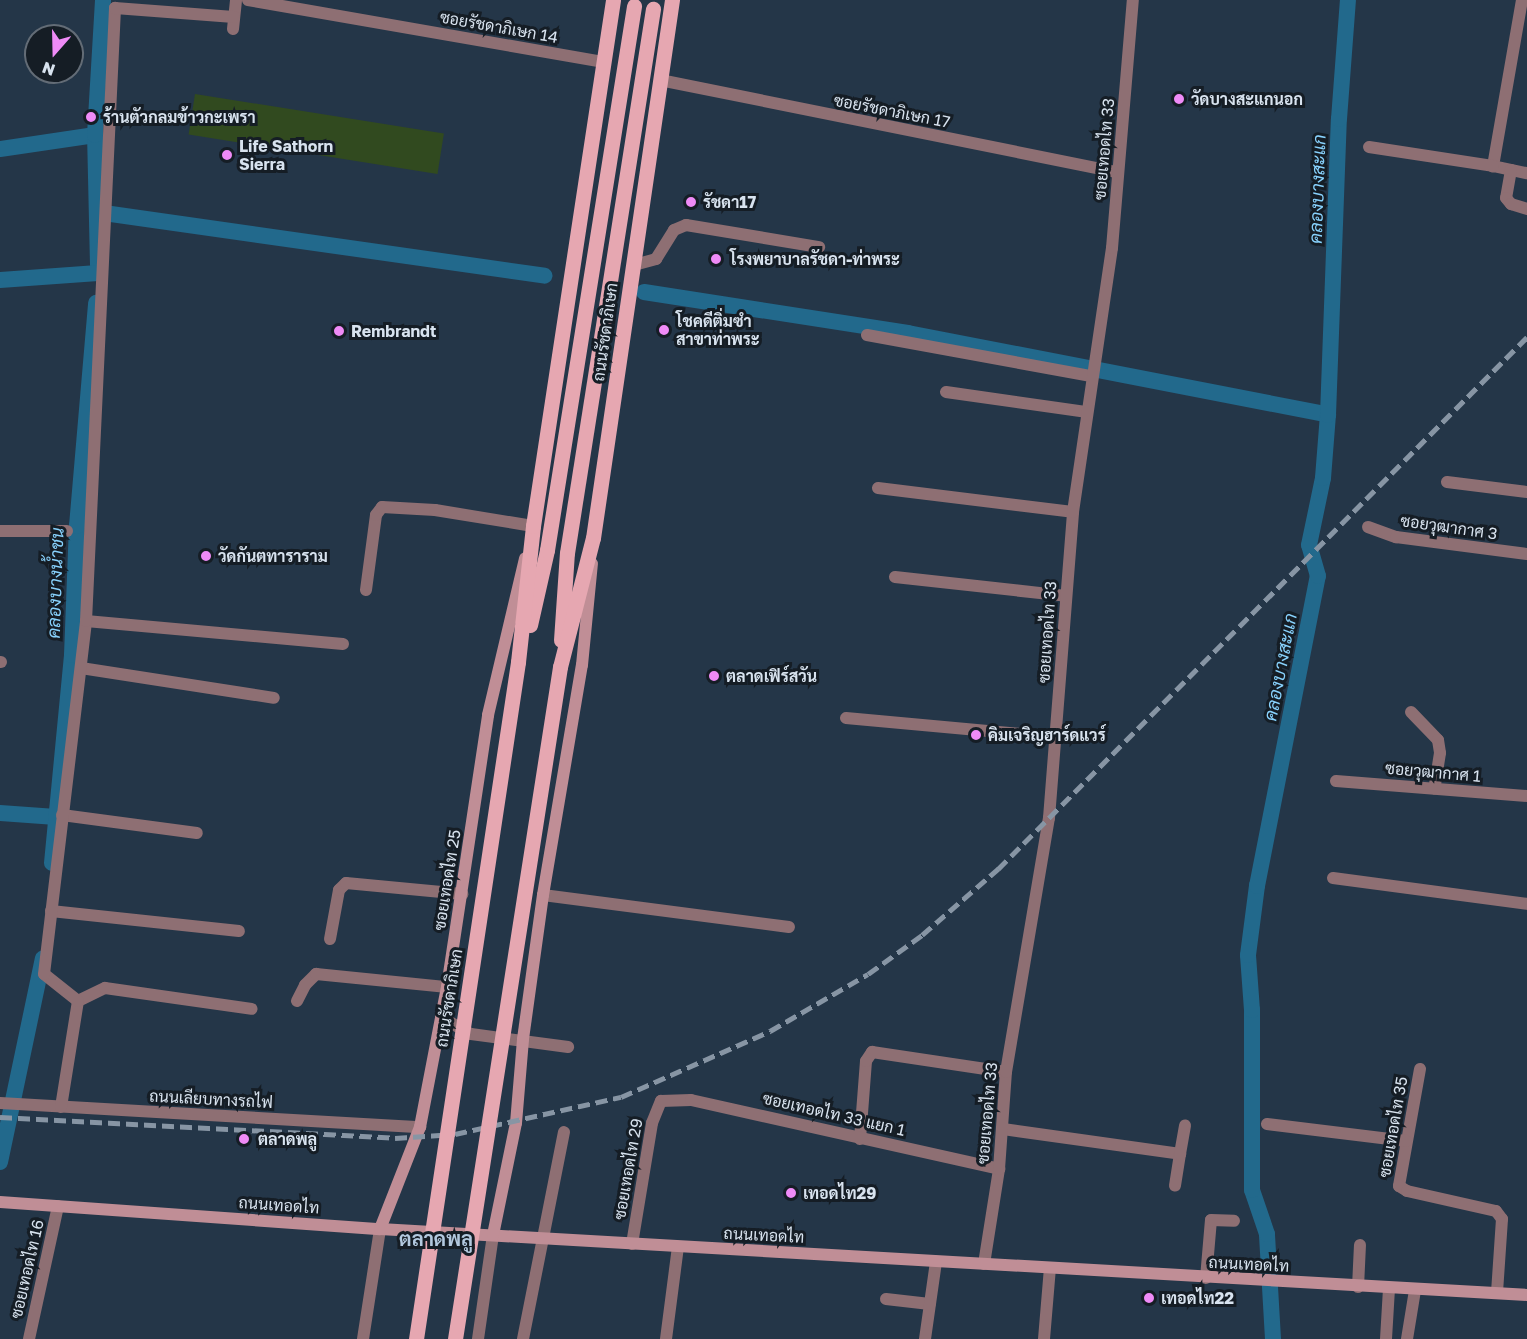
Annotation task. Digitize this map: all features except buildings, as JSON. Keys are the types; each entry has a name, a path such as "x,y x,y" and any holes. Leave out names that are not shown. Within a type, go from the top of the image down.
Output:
{"main road":[{"name":"ถนนรัชดาภิเษก","path":"416,1339 518,662 532,529 613,0"},
{"name":"ถนนรัชดาภิเษก","path":"560,667 593,538 672,0"},
{"name":"ถนนรัชดาภิเษก","path":"518,662 547,550 634,6"},
{"name":"ถนนรัชดาภิเษก","path":"455,1339 560,667 567,553 653,9"},
{"name":"ซอยเทอดไท 25","path":"380,1229 420,1127 447,987 502,645 532,529"},
{"path":"493,1235 516,1123 523,1039 543,895 582,664 593,538"},
{"name":"ถนนเทอดไท","path":"0,1202 380,1229 1527,1295"}],"street":[{"path":"78,1001 44,974 86,621 104,198 115,8 234,23 236,0"},
{"name":"ซอยรัชดาภิเษก 14","path":"248,0 603,62"},
{"name":"ซอยเทอดไท 33","path":"984,1264 999,1169 1006,1072 1050,818 1073,512 1092,371 1112,248 1133,0"},
{"path":"1493,166 1522,0"},
{"name":"ซอยรัชดาภิเษก 17","path":"660,80 1118,172"},
{"path":"1369,147 1527,173"},
{"path":"1511,170 1506,198 1511,204 1527,209"},
{"path":"633,264 656,259 674,230 686,225 819,247"},
{"path":"867,335 1092,371"},
{"path":"946,392 1086,412"},
{"path":"1447,482 1527,492"},
{"path":"878,488 1073,512"},
{"path":"366,590 376,514 382,507 435,510 532,529"},
{"name":"ซอยวุฒากาศ 3","path":"1368,527 1403,538 1527,554"},
{"path":"0,531 67,531"},
{"path":"895,577 1066,596"},
{"path":"86,621 343,644"},
{"path":"81,668 274,698"},
{"path":"1411,712 1438,740 1440,753 1434,789"},
{"path":"846,718 1056,737"},
{"name":"ซอยวุฒากาศ 1","path":"1336,781 1527,796"},
{"path":"62,815 197,833"},
{"path":"1333,878 1527,904"},
{"path":"330,939 339,890 346,883 462,894"},
{"path":"543,895 789,927"},
{"path":"51,911 239,931"},
{"path":"297,1001 305,985 316,974 447,987"},
{"path":"78,1001 105,988 252,1009"},
{"path":"61,1107 78,1001"},
{"path":"441,1017 471,1034 523,1039 568,1047"},
{"path":"860,1139 866,1061 872,1052 1006,1072"},
{"name":"ซอยเทอดไท 35","path":"1420,1068 1406,1141 1400,1188 1490,1209 1502,1219 1497,1293"},
{"name":"ซอยเทอดไท 33 แยก 1","path":"661,1101 692,1100 801,1122 860,1139 962,1158 999,1169"},
{"name":"ซอยเทอดไท 29","path":"632,1244 652,1123 661,1101"},
{"name":"ถนนเลียบทางรถไฟ","path":"2,1103 420,1127"},
{"path":"1267,1124 1406,1141"},
{"path":"1175,1186 1185,1125"},
{"path":"1003,1129 1180,1154"},
{"path":"523,1339 564,1132"},
{"name":"ซอยเทอดไท 16","path":"29,1339 58,1206"},
{"path":"1206,1278 1211,1220 1234,1221"},
{"path":"363,1339 380,1229"},
{"path":"478,1339 493,1235"},
{"path":"1358,1287 1360,1245"},
{"path":"666,1339 678,1247"},
{"path":"925,1339 936,1262"},
{"path":"1044,1339 1050,1268"},
{"path":"1386,1339 1389,1288"},
{"path":"1407,1339 1414,1290"},
{"path":"886,1299 930,1304"}],"green space":[{"path":"195,94 444,133 437,174 189,134"}],"waterway":[{"name":"คลองบางน้ำชน","path":"98,265 95,135 103,0"},
{"name":"คลองบางสะแก","path":"1273,1339 1267,1234 1252,1190 1252,1010 1248,955 1257,886 1318,576 1309,545 1323,478 1328,415 1339,119 1348,0"},
{"path":"0,149 95,135"},
{"path":"97,212 544,276"},
{"path":"0,280 98,273"},
{"path":"644,292 908,333 1328,415"},
{"name":"คลองบางน้ำชน","path":"52,863 72,655 77,526 96,303"},
{"path":"0,813 56,817"},
{"name":"คลองบางน้ำชน","path":"0,1162 43,958"}],"railway":[{"path":"0,1117 395,1138 455,1134 621,1097 770,1031 868,974 922,935 998,869 1527,337"}],"place":[{"name":"วัดบางสะแกนอก","path":"1179,99"},
{"name":"ร้านตัวกลมข้าวกะเพรา","path":"91,117"},
{"name":"Life Sathorn Sierra","path":"227,155"},
{"name":"รัชดา17","path":"691,202"},
{"name":"โรงพยาบาลรัชดา-ท่าพระ","path":"716,259"},
{"name":"โชคดีติ่มซำ สาขาท่าพระ","path":"664,330"},
{"name":"Rembrandt","path":"339,331"},
{"name":"วัดกันตทาราราม","path":"206,556"},
{"name":"ตลาดเฟิร์สวัน","path":"714,676"},
{"name":"คิมเจริญฮาร์ดแวร์","path":"976,735"},
{"name":"ตลาดพลู","path":"244,1139"},
{"name":"เทอดไท29","path":"791,1193"},
{"name":"เทอดไท22","path":"1149,1298"}],"district":[{"name":"ตลาดพลู","path":"436,1238"}]}
